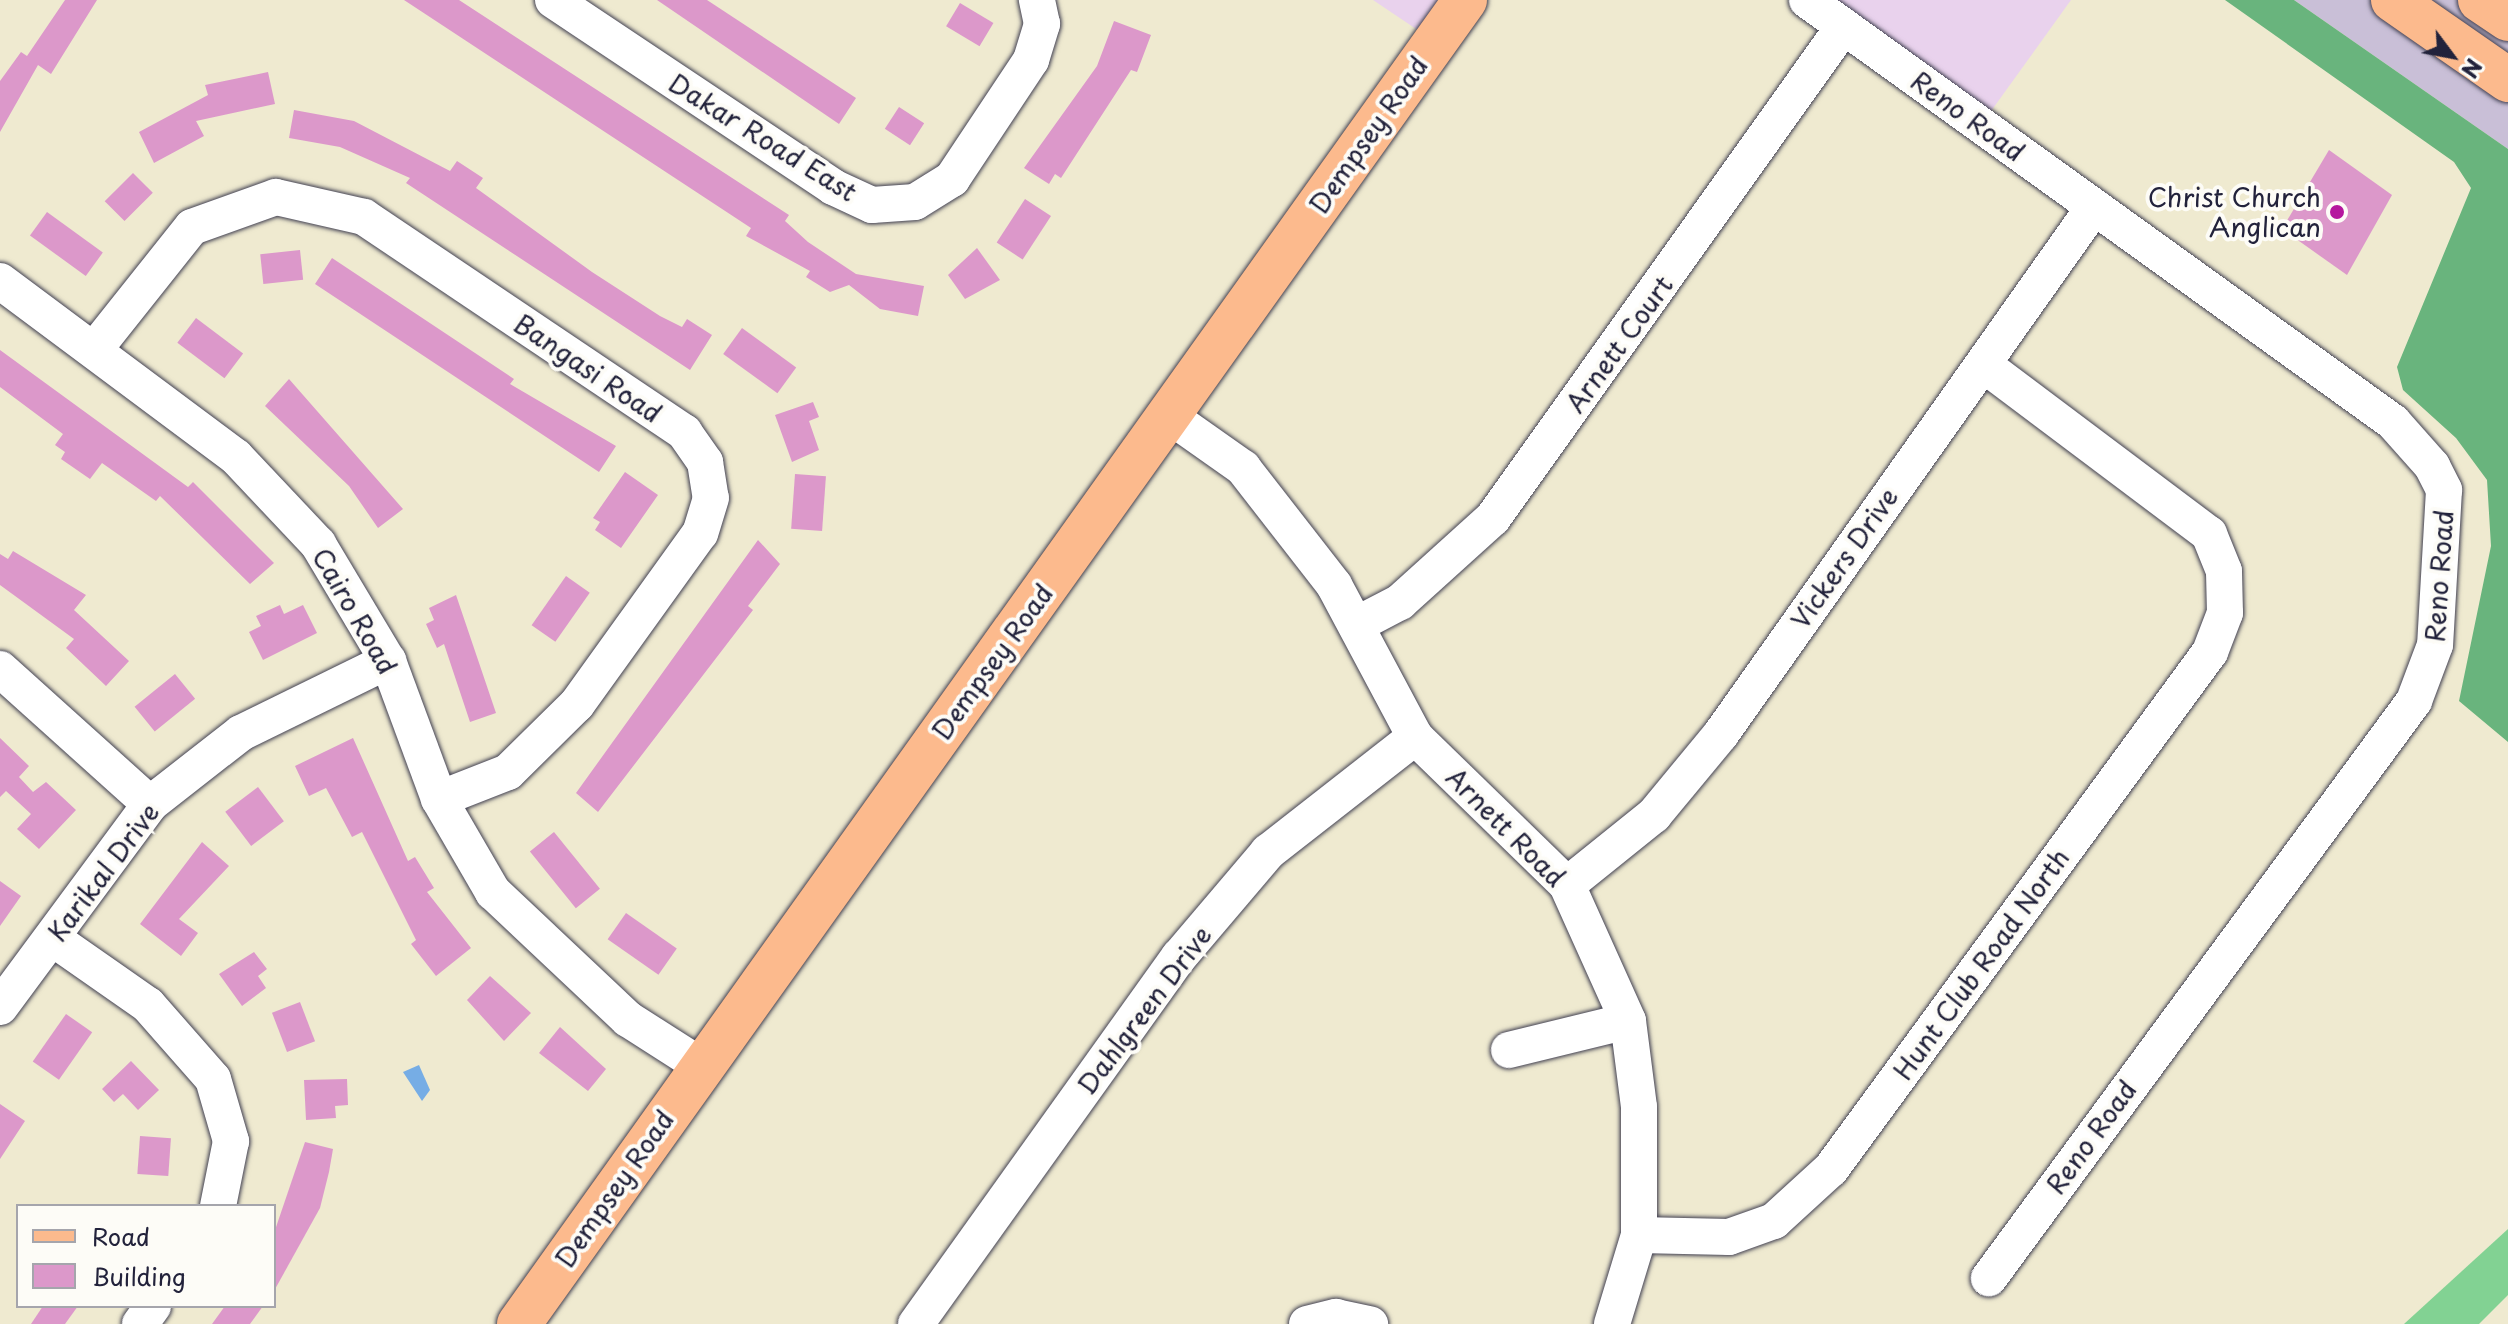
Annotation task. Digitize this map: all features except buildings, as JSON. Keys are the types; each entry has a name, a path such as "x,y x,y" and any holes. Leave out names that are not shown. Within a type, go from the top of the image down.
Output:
{"main road":[{"name":"Dempsey Road","path":"519,1324 700,1065 1465,0"},
{"path":"2393,0 2508,80"},
{"path":"2480,0 2508,19"}],"street":[{"name":"Dakar Road East","path":"553,0 833,187 872,205 915,202 952,179 1031,60 1042,24 1037,0"},
{"name":"Reno Road","path":"1807,0 2393,422 2432,466 2446,517 2435,645 2414,701 1989,1278"},
{"name":"Arnett Court","path":"1356,625 1400,602 1493,518 1844,26"},
{"name":"Bangasi Road","path":"94,350 192,227 276,197 364,217 684,432 705,462 711,498 700,533 577,704 508,772 439,799"},
{"name":"Vickers Drive","path":"1567,885 1654,815 1721,734 2094,207"},
{"name":"Cairo Road","path":"0,281 246,468 318,544 388,661 439,799 493,892 628,1019 700,1065"},
{"name":"Hunt Club Road North","path":"1639,1235 1729,1237 1774,1221 1831,1169 2210,652 2225,613 2224,571 2209,534 2180,506 1984,365"},
{"name":"Arnett Road","path":"1168,415 1243,468 1334,585 1415,737 1567,885 1628,1021 1639,1107 1639,1235 1612,1324"},
{"name":"Karikal Drive","path":"0,1007 150,804 241,733 388,661"},
{"path":"0,669 150,804"},
{"name":"Dahlgreen Drive","path":"916,1324 1179,957 1268,852 1415,737"},
{"path":"52,938 148,1005 213,1079 231,1141 218,1204"},
{"path":"1509,1050 1628,1021"},
{"path":"1307,1324 1336,1317 1370,1324"}],"shaded area":[{"path":"1373,0 1463,0 1434,41"},
{"path":"1807,0 2071,0 1981,125"},
{"path":"2294,0 2508,0 2508,149"}],"green space":[{"path":"2225,0 2294,0 2508,149 2508,742 2459,701 2491,546 2487,480 2456,438 2403,390 2397,367 2471,188 2454,162"},
{"path":"2508,1229 2508,1295 2479,1324 2404,1324"}],"water":[{"path":"419,1065 430,1090 422,1101 403,1072"}],"place":[{"name":"Christ Church Anglican","path":"2337,212"}]}
